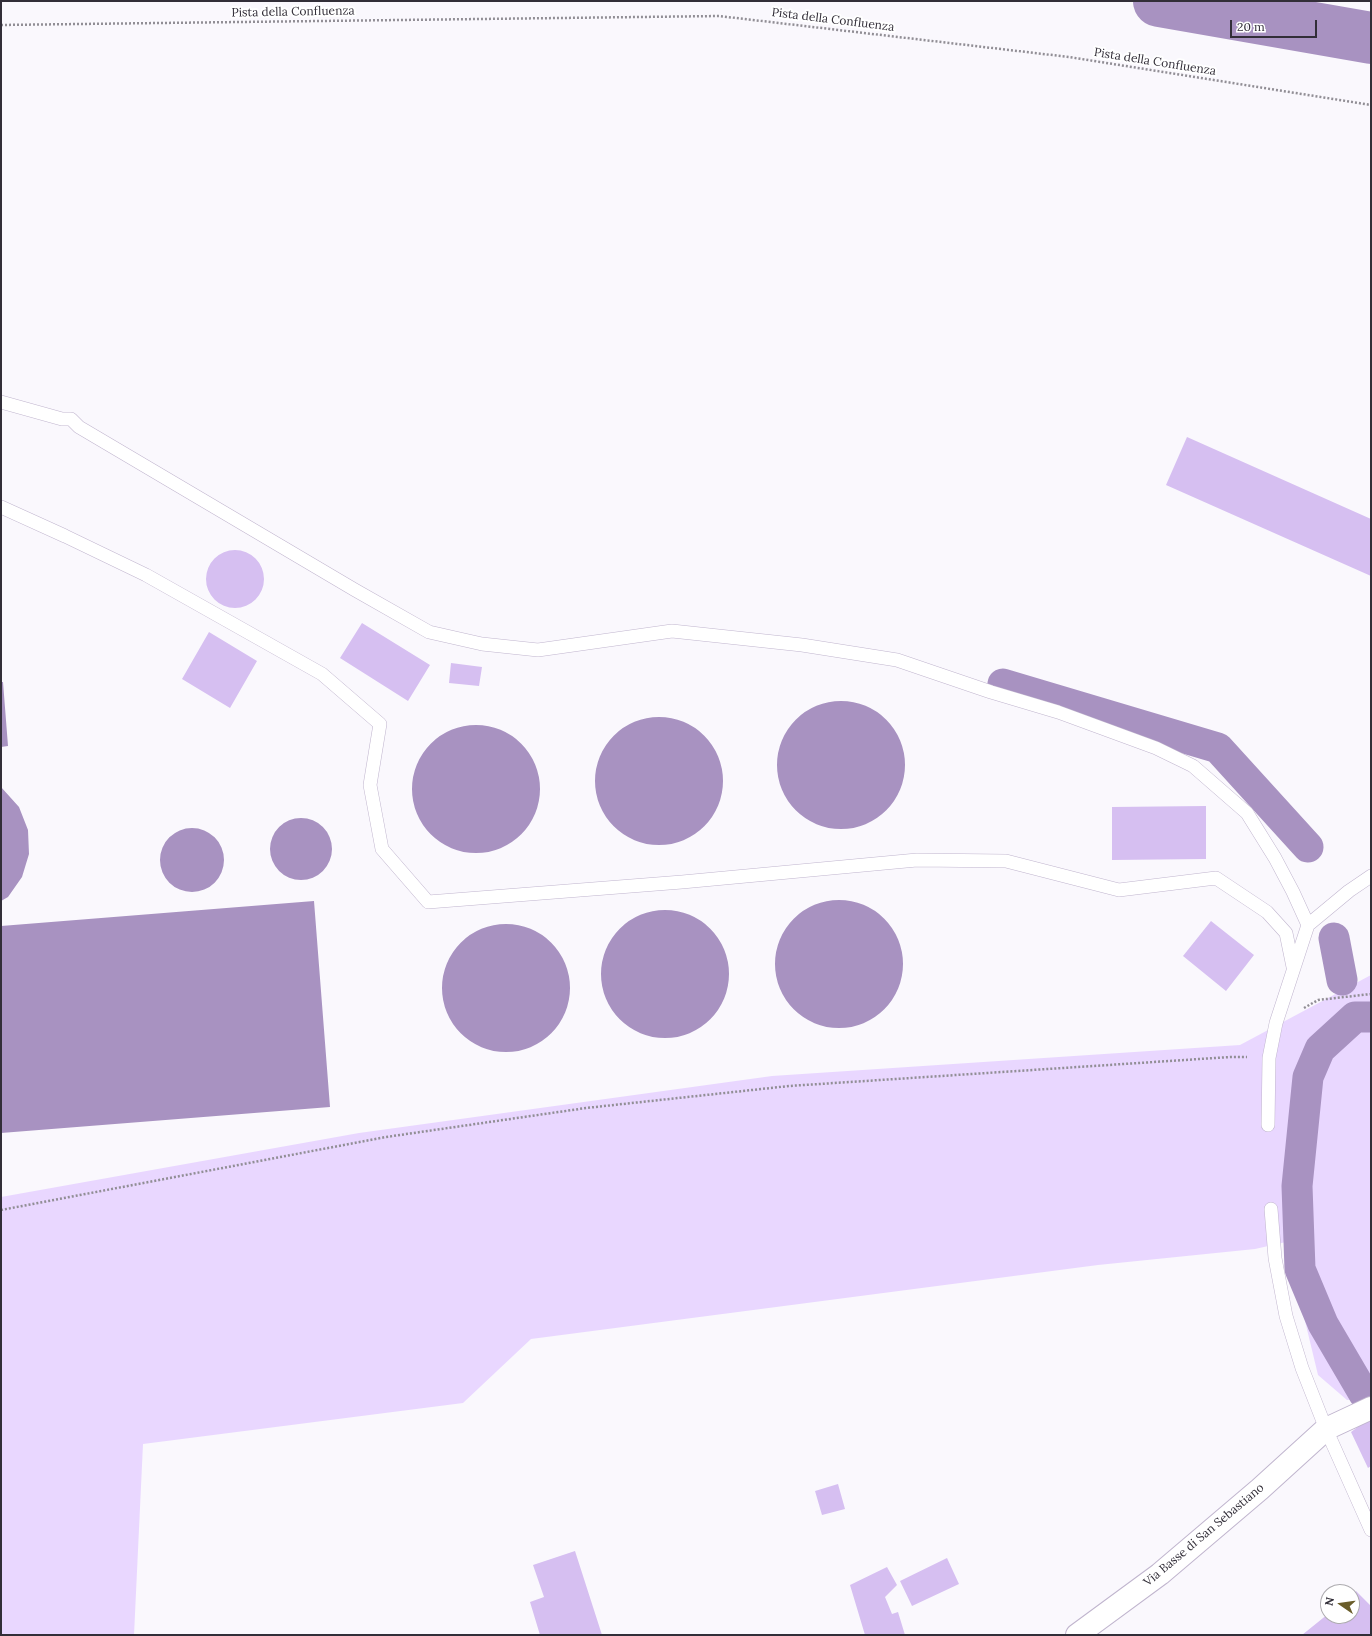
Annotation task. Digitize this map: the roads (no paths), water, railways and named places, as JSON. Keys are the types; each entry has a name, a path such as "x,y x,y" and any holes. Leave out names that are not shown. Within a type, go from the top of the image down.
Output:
{"street":[{"name":"Via Basse di San Sebastiano","path":"1077,1635 1160,1574 1260,1489 1326,1429 1371,1408"}],"lane":[{"path":"1,402 62,419 71,419 80,427 355,590 429,632 482,644 538,650 672,631 802,645 897,660 991,692 1058,712 1156,748 1193,766 1246,813 1275,858 1308,925"},
{"path":"1,507 146,575 322,674 380,724 370,785 382,849 428,902 917,860 1006,861 1119,890 1216,878 1267,912 1286,933 1294,967"},
{"path":"1268,1125 1269,1058 1276,1023 1308,925 1349,891 1371,876"},
{"path":"1271,1209 1275,1258 1286,1316 1302,1368 1326,1429 1371,1530"}],"waterway":[{"path":"1159,1 1371,38"},
{"path":"1003,684 1218,748 1308,847"},
{"path":"1334,938 1342,980"},
{"path":"1364,1394 1323,1324 1300,1269 1297,1186 1308,1077 1320,1049 1355,1017 1371,1017"}]}
